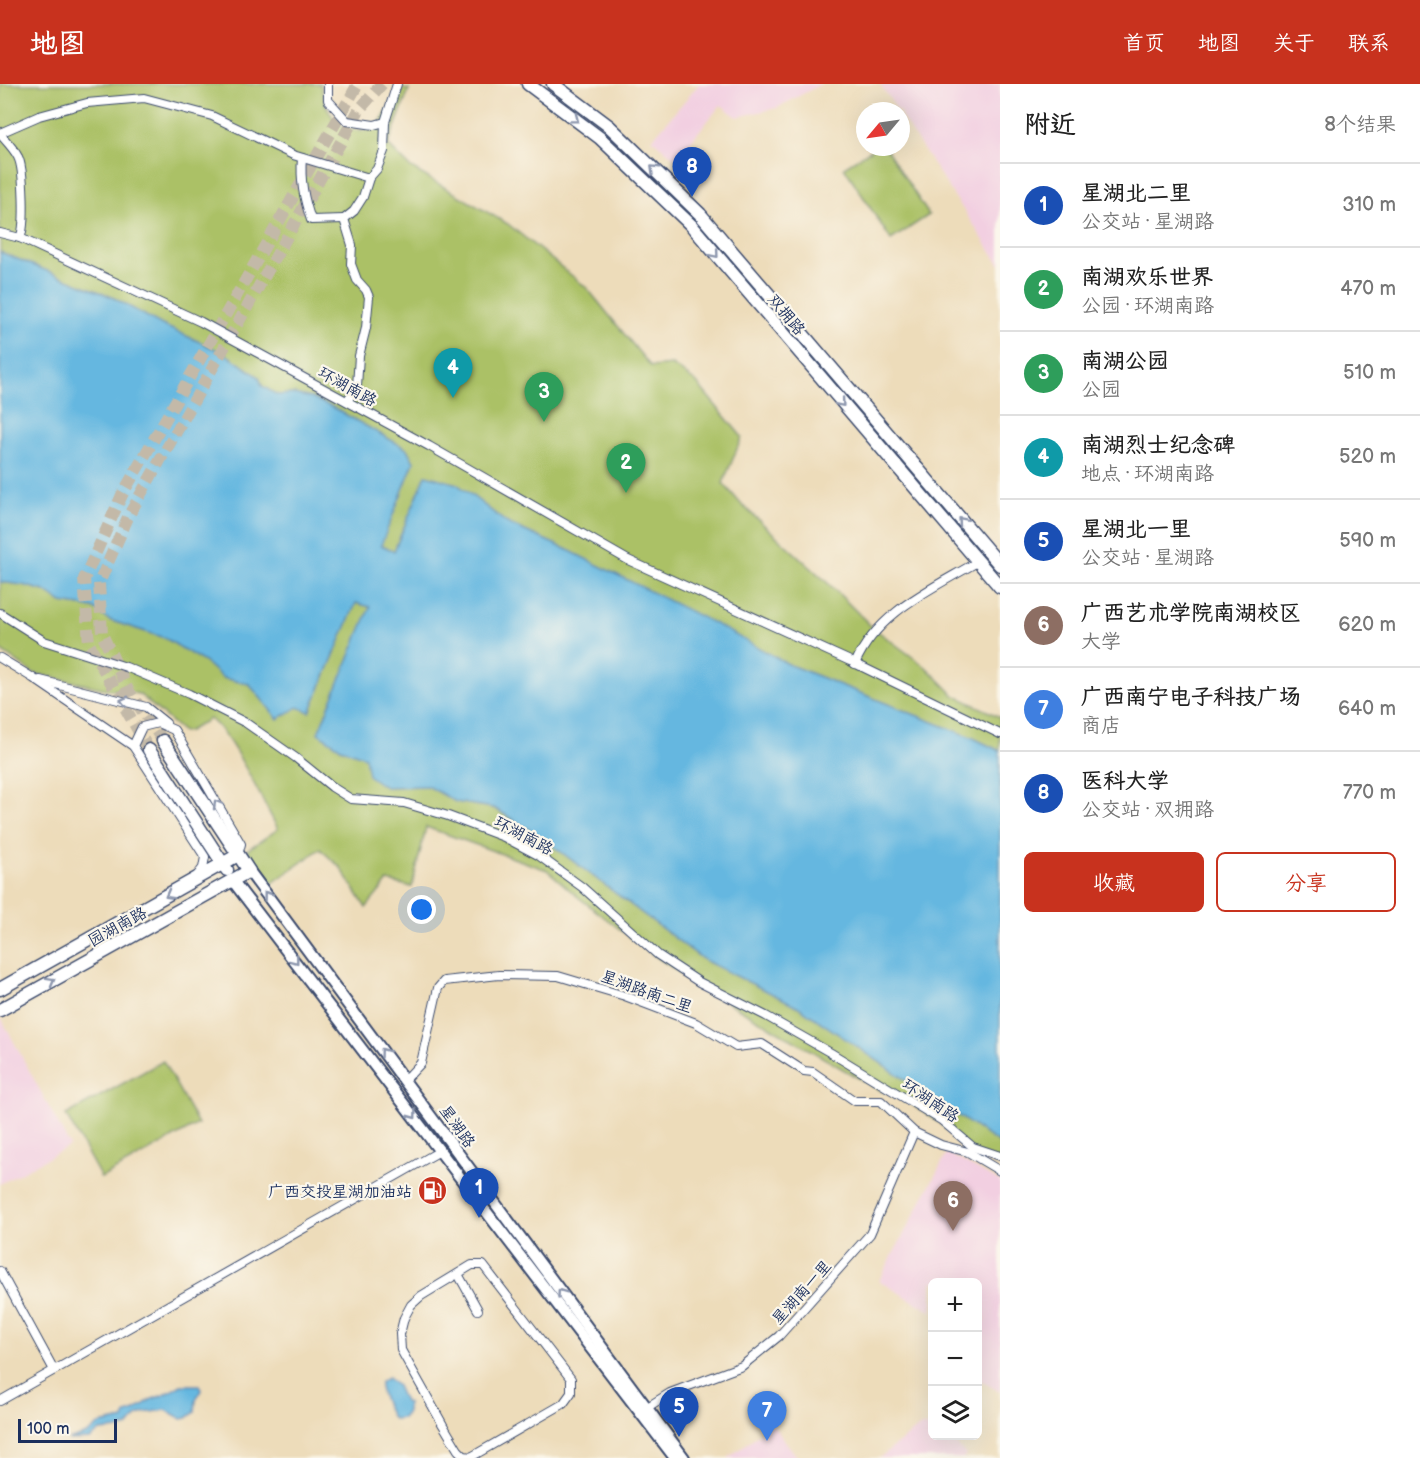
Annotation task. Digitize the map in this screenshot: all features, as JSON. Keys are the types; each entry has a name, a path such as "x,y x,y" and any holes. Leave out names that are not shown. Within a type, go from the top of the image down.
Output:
{"main road":[{"name":"双拥路","path":"528,84 600,138 691,225 1000,587"},
{"name":"双拥路","path":"553,84 609,126 700,214 1000,565"},
{"path":"163,741 249,871"},
{"path":"149,750 233,880"},
{"name":"园湖南路","path":"0,989 238,855"},
{"name":"园湖南路","path":"0,1010 249,871"},
{"name":"星湖路","path":"249,871 684,1458"},
{"name":"星湖路","path":"233,880 675,1458"}],"street":[{"path":"328,84 328,100 347,121 374,125 385,122"},
{"path":"302,158 300,175 302,195 311,220 344,219 354,211 363,197 369,178 377,169 384,151 385,122 397,84"},
{"path":"20,238 23,232 23,194 19,158 0,134 39,116 87,103 144,98 212,116 302,158 369,178"},
{"path":"344,219 352,245 351,264 357,280 369,297 366,328 359,356 357,386 347,401"},
{"name":"环湖南路","path":"0,233 20,238 201,322 347,401 628,560 855,664 1000,734"},
{"path":"855,664 873,634 899,608 977,562"},
{"name":"环湖南路","path":"0,613 44,641 126,667 189,694 246,723 351,799 404,803 437,812 504,837 538,855 582,887 658,955 699,982 831,1053 941,1120 973,1147 1000,1156"},
{"path":"0,658 133,746 205,857 203,868 194,881"},
{"path":"33,678 146,707 174,730 241,844 238,855"},
{"path":"133,746 142,727 158,723 174,730"},
{"name":"星湖路南二里","path":"405,1080 421,1063 438,988 444,981 499,975 558,976 625,996 696,1023 736,1047 762,1044 804,1071 813,1072 855,1101 880,1101 914,1132"},
{"path":"914,1132 941,1144 968,1152 1000,1171"},
{"name":"星湖南一里","path":"646,1408 670,1393 742,1366 779,1336 870,1234 914,1132"},
{"path":"0,1401 440,1151"},
{"path":"472,1265 483,1265 571,1379 571,1393 563,1404 471,1456 464,1456 458,1450 401,1350 402,1326 411,1305 421,1296 458,1274 472,1265"},
{"path":"0,1271 54,1370"},
{"path":"458,1274 478,1310"}],"shaded area":[{"path":"699,84 821,84 777,108 737,117 721,105 676,159 652,139"},
{"path":"880,84 1000,84 1000,265 910,130 910,102 892,102"},
{"path":"0,1019 70,1146 0,1184"},
{"path":"947,1153 1000,1182 1000,1392 982,1381 982,1325 986,1318 982,1315 982,1278 928,1278 928,1310 879,1281"},
{"path":"772,1424 798,1458 728,1458"},
{"path":"921,1426 928,1426 928,1440 950,1440 966,1454 963,1458 879,1458"}],"green space":[{"path":"0,84 321,84 326,105 333,118 344,127 354,130 375,130 401,88 409,90 388,145 411,168 508,224 587,288 651,367 672,365 696,382 742,437 723,483 741,504 830,585 872,627 926,667 954,695 1000,717 1000,751 790,665 570,551 507,523 457,484 426,476 394,551 380,545 414,462 407,449 332,407 311,398 294,394 277,395 262,386 259,377 224,353 162,325 112,297 0,252"},
{"path":"862,156 891,156 929,215 891,240 844,167"},
{"path":"0,582 45,591 62,603 93,608 109,620 165,638 206,663 223,678 249,684 278,718 298,707 310,712 356,602 371,607 319,732 341,748 366,757 385,787 428,786 456,802 493,808 540,836 704,960 797,1006 1000,1144 1000,1164 969,1150 939,1122 896,1094 879,1090 698,985 652,954 547,870 426,827 412,887 388,881 366,908 341,868 320,849 271,884 247,850 278,829 236,752 217,726 209,719 183,732 139,694 33,673 0,650"},
{"path":"163,1061 198,1124 101,1178 66,1115"}],"water":[{"path":"0,252 112,297 162,325 224,353 259,377 262,386 277,395 294,394 311,398 332,407 407,449 414,462 381,545 394,551 426,475 457,484 507,523 570,551 717,625 790,665 1000,751 1000,1144 797,1006 704,960 540,836 494,808 456,802 428,786 385,787 368,775 365,757 341,748 318,733 370,607 356,603 310,712 298,707 278,719 249,684 223,678 206,663 165,638 109,620 93,608 62,603 45,591 0,582"},
{"path":"388,1378 397,1386 404,1402 407,1403 407,1412 402,1418 393,1419 382,1395 380,1382"},
{"path":"181,1385 199,1385 201,1390 196,1400 195,1412 187,1418 182,1419 166,1410 144,1413 137,1416 128,1427 100,1431 90,1439 68,1440 87,1434 100,1424 124,1419 126,1414"}],"tunnel":[{"path":"149,750 89,644 84,579 122,495 358,84"},
{"path":"163,741 128,690 102,634 99,583 129,515 359,110 382,84"}],"place":[{"name":"医科大学","path":"692,197"},
{"name":"南湖烈士纪念碑","path":"453,398"},
{"name":"南湖公园","path":"544,422"},
{"name":"南湖欢乐世界","path":"626,493"},
{"name":"广西交投星湖加油站","path":"433,1191"},
{"name":"星湖北二里","path":"479,1218"},
{"name":"广西艺术学院南湖校区","path":"953,1231"},
{"name":"星湖北一里","path":"679,1437"},
{"name":"广西南宁电子科技广场","path":"767,1441"}]}
